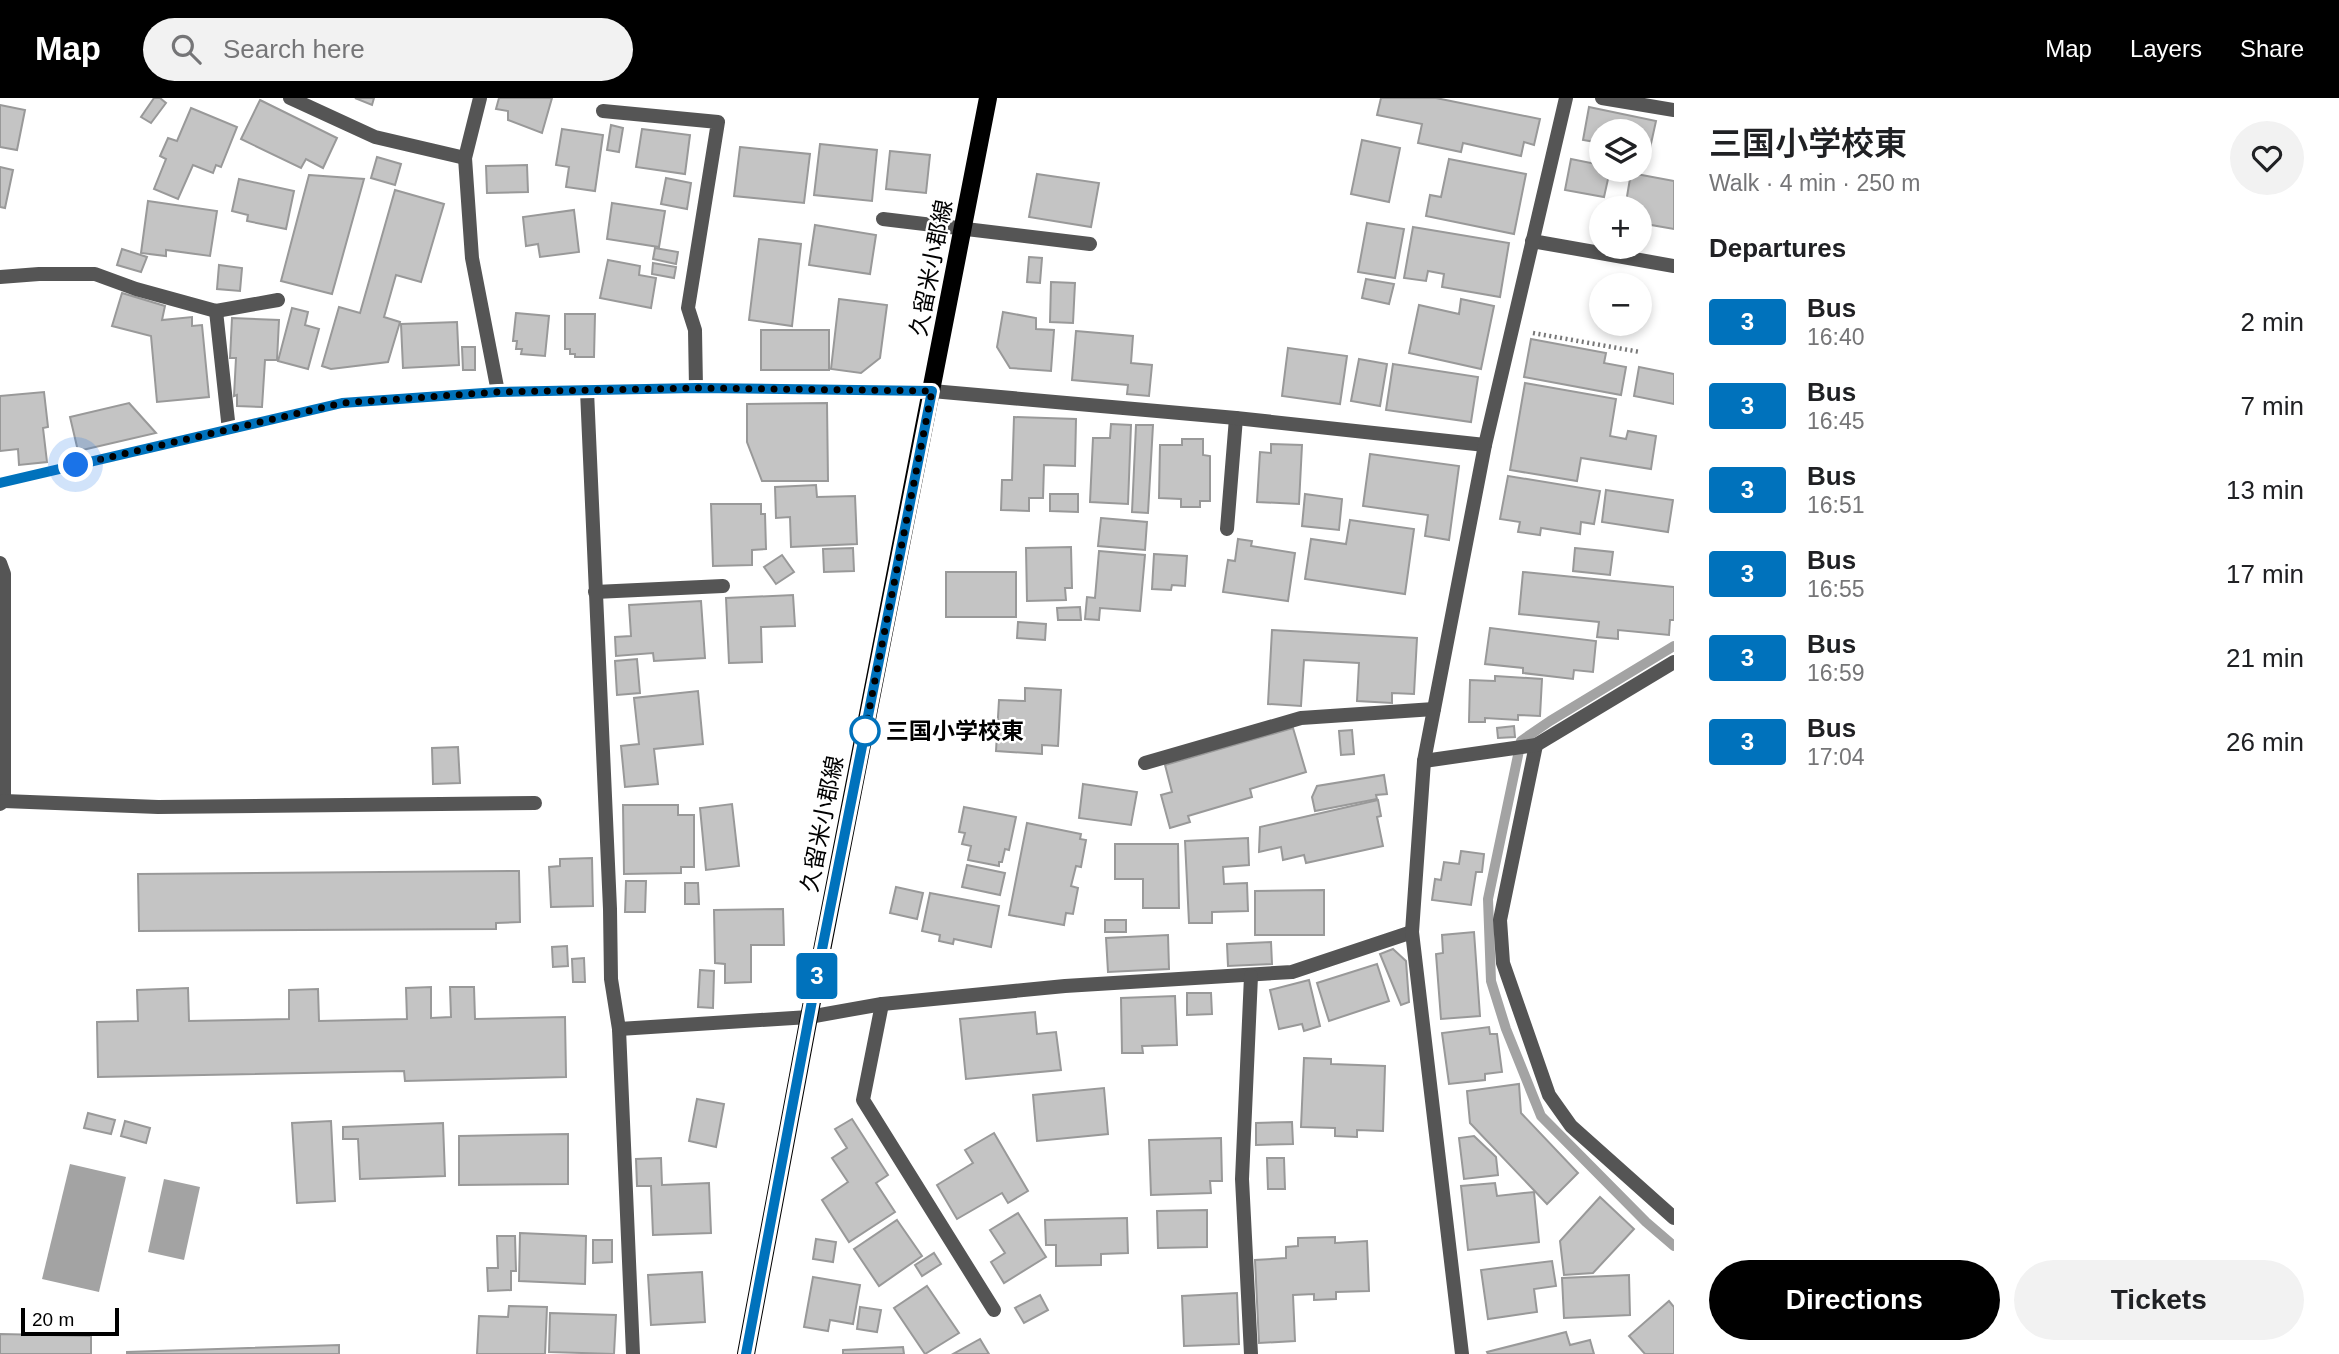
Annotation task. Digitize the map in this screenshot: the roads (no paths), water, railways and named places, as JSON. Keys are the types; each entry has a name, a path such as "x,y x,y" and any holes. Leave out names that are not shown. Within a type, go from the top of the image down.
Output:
{"main road":[{"name":"久留米小郡線","path":"746,1354 988,98"}],"street":[{"path":"290,98 374,137 465,158"},
{"path":"480,98 465,158 472,258 498,392"},
{"path":"1462,1354 1412,932 1424,761 1485,445 1566,98"},
{"path":"1602,98 1674,110"},
{"path":"603,111 718,122 688,308 695,330 696,388"},
{"path":"883,219 1090,244"},
{"path":"1532,241 1674,266"},
{"path":"0,277 95,274 136,289 216,311 278,300"},
{"path":"216,311 229,430"},
{"path":"0,483 342,403 498,392 696,388 932,391 1236,418 1485,445"},
{"path":"587,391 610,895 611,979 619,1029 633,1354"},
{"path":"1227,529 1236,418"},
{"path":"0,563 4,574 2,803 159,807 535,803"},
{"path":"595,592 723,586"},
{"path":"1424,761 1536,745 1674,662"},
{"path":"1145,763 1301,718 1434,709"},
{"path":"1536,745 1500,920 1503,963 1549,1095 1572,1126 1674,1218"},
{"path":"619,1029 809,1017 882,1004 1065,986 1292,972 1412,932"},
{"path":"1251,976 1242,1179 1251,1354"},
{"path":"882,1004 863,1100 994,1310"}],"waterway":[{"path":"1674,646 1521,741 1488,899 1491,981 1506,1029 1541,1116 1646,1222 1674,1246"}],"place":[{"name":"三国小学校東","path":"865,731"}]}
